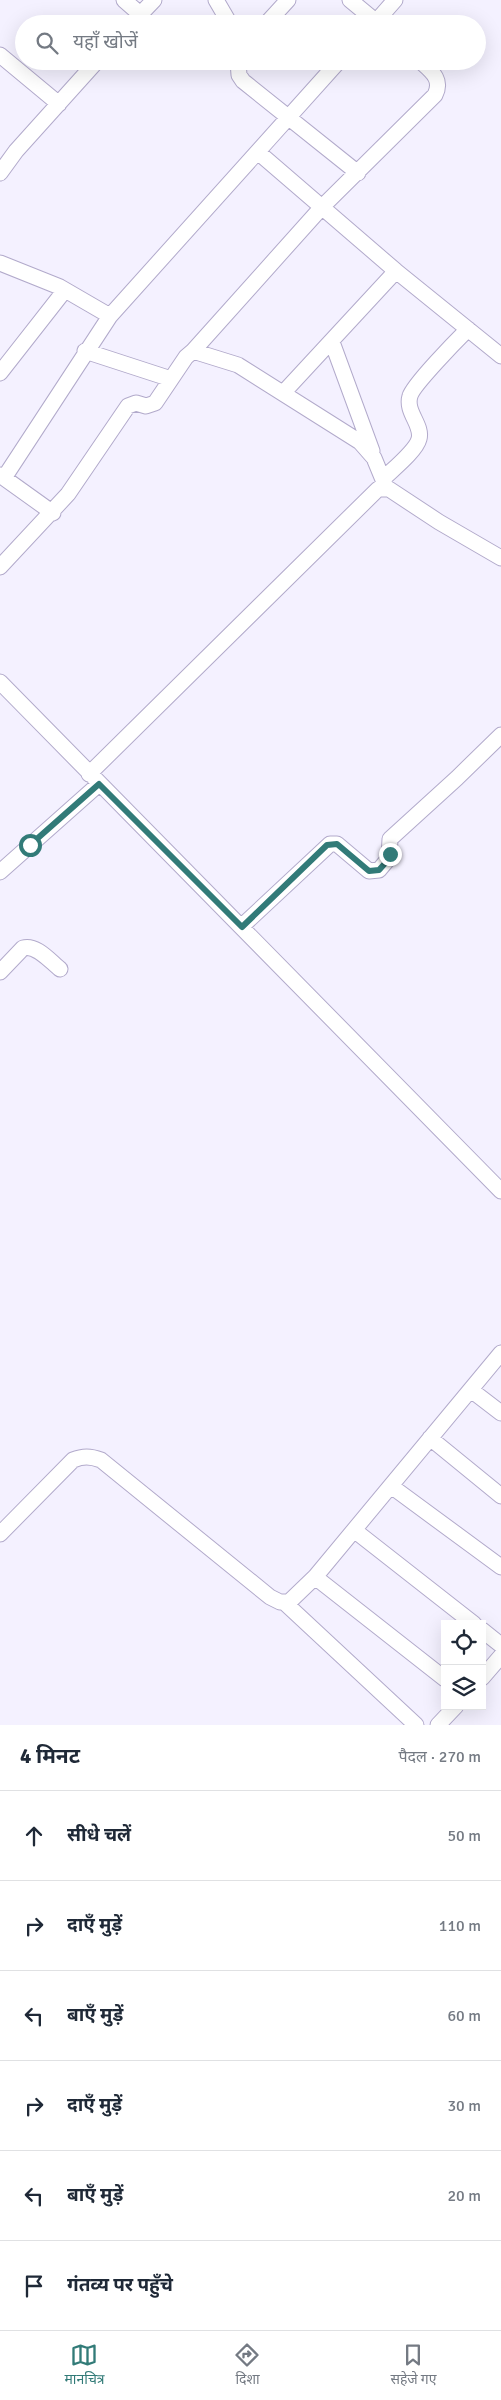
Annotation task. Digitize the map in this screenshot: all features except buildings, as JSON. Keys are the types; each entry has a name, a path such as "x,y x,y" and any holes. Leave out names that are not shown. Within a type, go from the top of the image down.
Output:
{"street":[{"path":"124,0 133,15"},
{"path":"140,15 154,0"},
{"path":"216,0 225,15"},
{"path":"274,15 288,0"},
{"path":"350,0 367,15"},
{"path":"383,15 395,0"},
{"path":"0,55 15,67"},
{"path":"18,70 59,104"},
{"path":"0,173 89,70"},
{"path":"239,70 239,75 244,81 358,173"},
{"path":"52,513 2,476 110,316 259,153 288,116 331,70"},
{"path":"0,567 52,513 95,458 128,406 136,403 151,406 157,400 186,358 322,207 435,95 438,81 436,75 430,70"},
{"path":"259,153 396,271 501,356"},
{"path":"0,263 65,290 110,316"},
{"path":"284,392 396,271"},
{"path":"0,373 65,290"},
{"path":"0,872 94,779 384,483 414,448 419,439 420,434 409,408 412,391 468,329"},
{"path":"332,342 384,483 439,522 501,558"},
{"path":"85,351 172,379"},
{"path":"193,351 238,365 284,392 360,442 374,458"},
{"path":"0,682 501,1191"},
{"path":"242,927 330,844 337,844 369,871 379,870 389,858 390,839 458,778 501,735"},
{"path":"0,972 23,948 28,947 33,948 60,969"},
{"path":"285,1603 293,1599 316,1577 501,1354"},
{"path":"471,1390 501,1413"},
{"path":"430,1438 501,1496"},
{"path":"0,1534 73,1460 82,1456 101,1460 270,1596 285,1603 416,1725"},
{"path":"391,1486 501,1567"},
{"path":"354,1530 469,1620"},
{"path":"316,1577 441,1676"},
{"path":"486,1633 501,1644"},
{"path":"486,1673 501,1656"},
{"path":"438,1725 452,1710"}],"route":[{"path":"30,845 99,784 242,927 327,845 337,844 363,867 374,872 384,866 390,854"}]}
